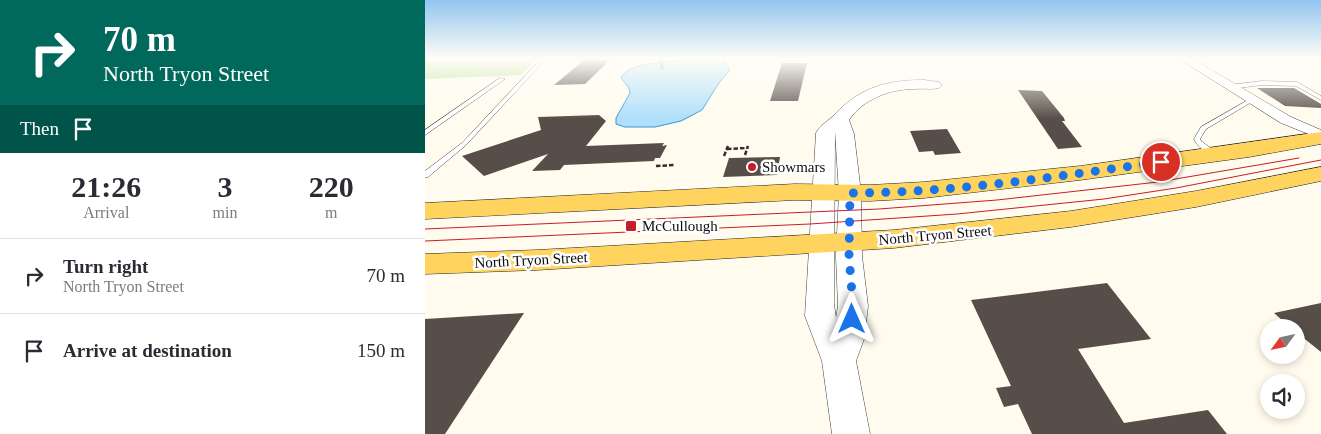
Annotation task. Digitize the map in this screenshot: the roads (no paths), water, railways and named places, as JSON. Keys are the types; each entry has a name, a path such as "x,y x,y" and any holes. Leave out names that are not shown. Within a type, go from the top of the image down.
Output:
{"main road":[{"name":"North Tryon Street","path":"425,264 537,260 836,217 889,192 956,187 1215,155 1321,137"},
{"name":"North Tryon Street","path":"425,211 836,217 985,230 1071,219 1196,199 1321,174"}],"street":[{"path":"1216,78 1286,120 1321,137"},
{"path":"851,434 839,361 848,339 852,319 836,217 845,134 840,120 849,108 857,102 877,93 901,86 934,85"}],"lane":[{"path":"425,175 464,144 526,78"},
{"path":"425,133 502,79"},
{"path":"1230,87 1262,83 1297,84 1321,98"},
{"path":"1215,155 1198,142 1197,139 1201,131 1252,100"}],"water":[{"path":"621,78 723,78 702,110 681,121 655,127 625,127 616,124 616,118 630,93 629,88"}],"tram line":[{"path":"425,229 879,209 997,200 1158,182 1299,158"},
{"path":"425,241 810,224 957,214 1104,199 1176,188 1321,160"}],"place":[{"name":"Showmars","path":"752,167"},
{"name":"McCullough","path":"631,226"}]}
